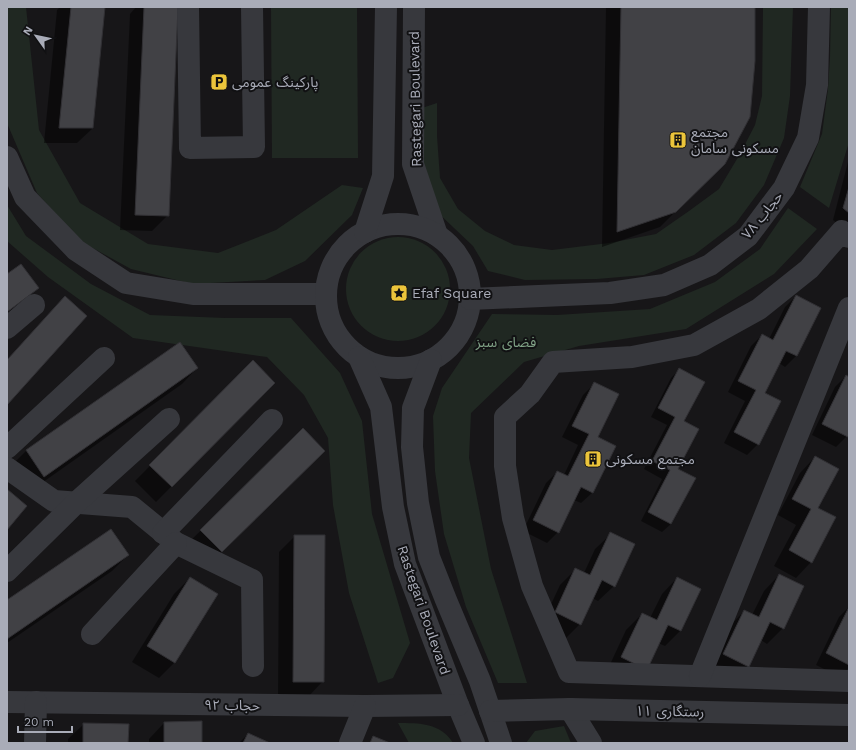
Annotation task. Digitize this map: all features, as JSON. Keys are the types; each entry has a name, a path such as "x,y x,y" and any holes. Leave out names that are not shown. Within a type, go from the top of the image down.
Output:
{"street":[{"path":"188,7 190,148 197,148 254,147 252,7"},
{"name":"Rastegari Boulevard","path":"365,232 383,176 386,7"},
{"name":"Rastegari Boulevard","path":"414,7 414,164 437,235"},
{"name":"حجاب ۷۸","path":"470,299 610,293 664,285 710,265 748,236 784,188 808,138 817,85 819,7"},
{"path":"7,156 25,197 76,250 126,283 193,294 326,294"},
{"path":"401,224 420,227 437,235 451,247 462,262 468,280 470,299 467,318 459,335 447,349 431,360 414,367 395,368 376,365 359,358 345,345 334,330 328,312 326,294 329,275 337,258 349,243 365,232 382,226 401,224"},
{"path":"849,237 842,231 809,269 766,304 694,345 632,357 553,362 530,394 505,417 505,466 513,518 532,586 569,672 849,681"},
{"path":"7,328 34,305"},
{"path":"700,676 849,308"},
{"path":"7,448 104,358"},
{"name":"Rastegari Boulevard","path":"359,358 381,407 393,507 405,564 458,705 474,743"},
{"name":"Rastegari Boulevard","path":"431,360 413,408 412,447 418,503 430,556 446,600 480,682 501,743"},
{"path":"7,571 76,502 169,419"},
{"path":"92,634 169,538 272,420"},
{"path":"7,468 54,501 132,507 169,538 252,580 253,666"},
{"name":"حجاب ۹۲","path":"7,702 365,706 458,705"},
{"path":"35,743 36,702"},
{"path":"350,743 365,706"},
{"path":"570,709 591,743"},
{"name":"رستگاری ۱۱","path":"490,711 570,709 849,715"}],"green space":[{"path":"7,7 26,7 39,130 80,203 148,244 218,253 276,230 342,185 363,188 352,215 305,261 265,280 193,284 131,269 80,241 37,193 7,123"},
{"path":"271,7 357,7 358,158 272,158"},
{"path":"763,7 793,7 790,96 784,138 764,185 736,223 694,255 644,275 597,279 525,280 488,271 473,246 434,209 423,164 422,108 437,103 437,136 440,178 458,209 485,231 514,245 552,250 609,243 656,234 719,189 755,125 762,96"},
{"path":"831,7 849,7 849,142 829,208 800,187 822,134 828,89"},
{"path":"7,205 26,236 91,284 150,315 225,318 291,318 340,373 362,421 372,514 410,643 393,678 378,683 349,593 333,505 328,438 304,395 267,357 133,338 48,277 7,241"},
{"name":"فضای سبز","path":"788,208 817,229 774,274 686,329 579,346 524,362 471,413 469,458 491,569 527,683 498,683 466,607 444,534 435,471 433,416 442,388 492,314 557,315 650,309 715,282 760,249"},
{"path":"398,237 418,241 435,252 446,269 450,289 446,309 435,326 418,337 398,341 378,337 361,326 350,309 346,289 350,269 361,252 378,241"},
{"path":"398,723 414,723 436,728 448,736 453,743 409,743"},
{"path":"564,726 571,743 526,743 535,731"}],"building":[{"path":"71,7 105,7 93,128 59,128"},
{"path":"144,7 178,7 169,216 135,215"},
{"name":"مجتمع مسکونی سامان","path":"621,7 755,7 755,61 750,117 725,164 676,212 617,232"},
{"path":"849,187 849,213 843,208"},
{"path":"21,264 39,288 7,312 7,274"},
{"path":"796,295 821,308 797,356 786,351 765,393 781,401 759,445 734,432 756,390 738,381 762,334 773,340"},
{"path":"65,296 87,316 7,405 7,360"},
{"path":"180,342 198,368 44,477 26,450"},
{"path":"253,360 275,383 172,487 149,465"},
{"name":"مجتمع مسکونی","path":"679,368 705,382 684,421 699,429 678,469 696,478 671,524 648,512 670,470 652,461 675,417 658,408"},
{"path":"846,375 849,377 848,437 822,424"},
{"name":"مجتمع مسکونی","path":"594,382 619,394 598,437 616,446 593,493 581,487 559,533 533,520 557,471 568,476 589,434 572,426"},
{"path":"303,428 325,451 222,552 200,530"},
{"path":"815,456 839,469 818,508 836,517 812,563 789,550 811,509 792,499"},
{"path":"7,489 27,506 7,530"},
{"path":"111,529 129,555 7,639 7,600"},
{"path":"610,532 635,544 615,587 602,580 581,625 555,612 575,568 590,575"},
{"path":"294,535 325,535 324,682 293,682"},
{"path":"779,574 804,586 784,629 770,622 749,667 723,654 744,610 759,617"},
{"path":"190,577 218,594 175,663 147,646"},
{"path":"677,577 701,589 681,631 668,625 647,670 621,657 642,613 657,620"},
{"path":"849,607 849,665 826,653"},
{"path":"202,721 202,743 164,743 164,722"},
{"path":"83,723 129,724 128,743 83,743"},
{"path":"248,733 270,743 243,743"},
{"path":"373,736 390,743 370,743"}],"place":[{"name":"پارکینگ عمومی","path":"219,82"},
{"name":"مجتمع مسکونی سامان","path":"678,140"},
{"name":"Efaf Square","path":"399,293"},
{"name":"مجتمع مسکونی","path":"593,459"}]}
